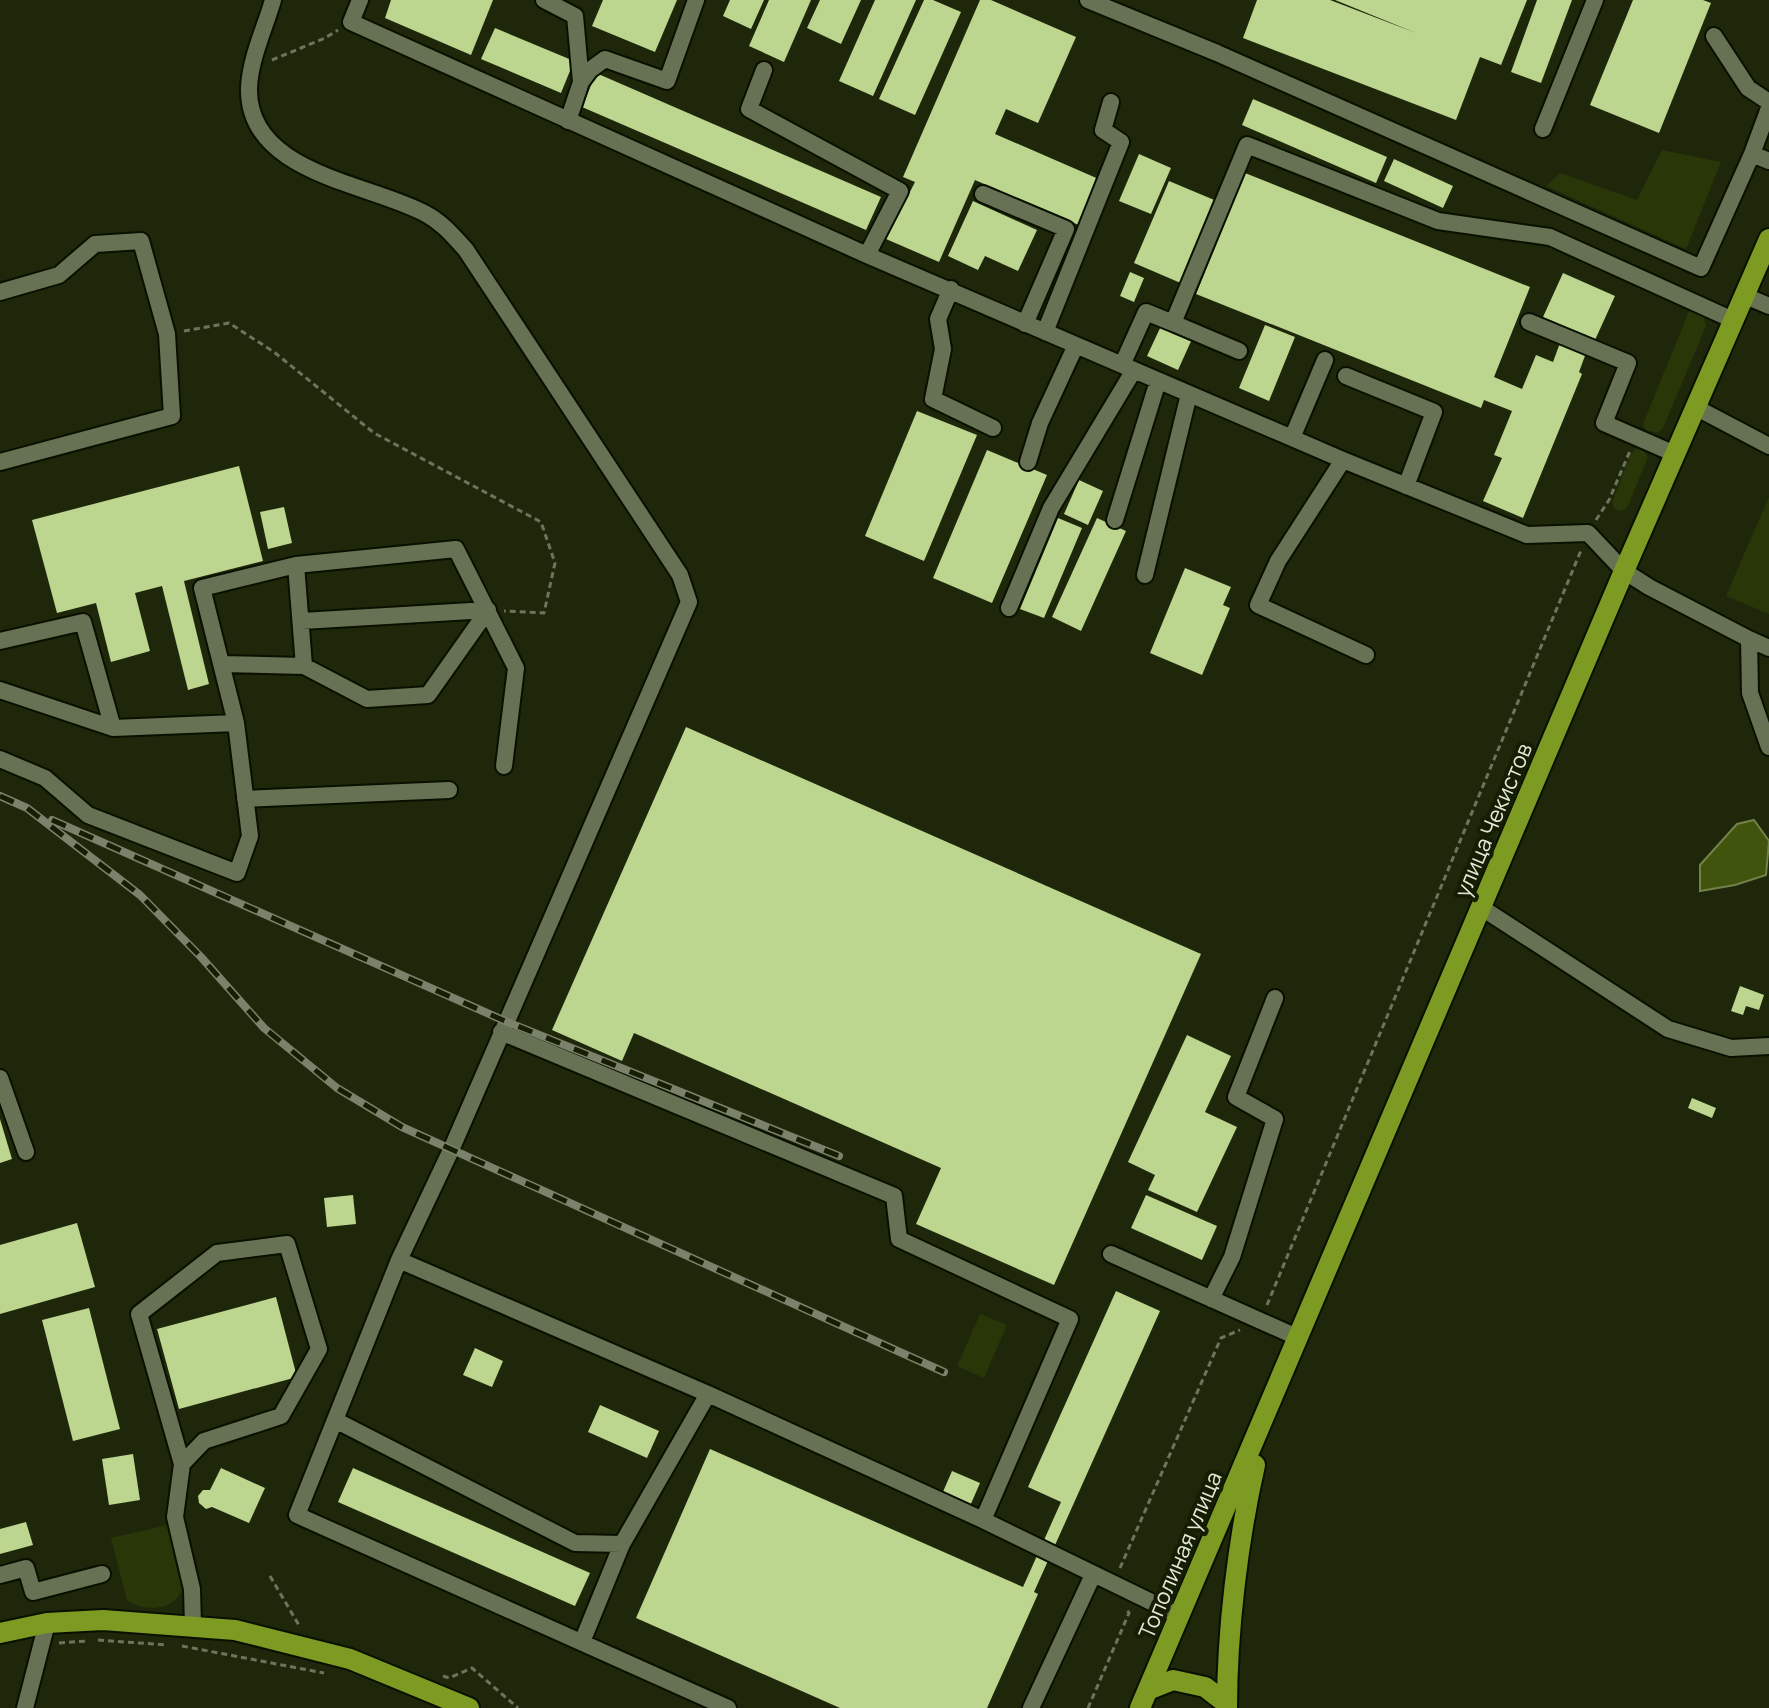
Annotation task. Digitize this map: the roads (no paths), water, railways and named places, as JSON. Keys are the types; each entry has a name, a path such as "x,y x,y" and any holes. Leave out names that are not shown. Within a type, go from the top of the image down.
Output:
{"main road":[{"name":"улица Чекистов","path":"1264,1422 1624,571 1769,239"},
{"name":"Тополиная улица","path":"1144,1699 1264,1422"},
{"path":"1227,1706 1244,1515 1264,1422"},
{"path":"0,1633 47,1623 103,1620 235,1630 350,1659 469,1708"},
{"path":"1144,1699 1173,1680 1205,1687 1227,1706"}],"street":[{"path":"273,0 249,89 257,123 283,155 426,214 445,227 466,250 680,575 689,602 451,1150 399,1260 297,1515 728,1708"},
{"path":"360,0 351,22 1025,324 1527,535 1588,533 1624,571 1649,587 1769,648"},
{"path":"544,0 575,16 581,82"},
{"path":"568,121 581,82 590,70 605,59 667,81 696,0"},
{"path":"1088,0 1217,53 1701,268 1752,154 1769,105 1748,88 1714,36"},
{"path":"1543,129 1595,0"},
{"path":"764,70 749,109 900,191 867,255"},
{"path":"1045,332 1121,142 1103,130 1111,102"},
{"path":"1173,323 1247,145 1438,221 1550,237 1733,320"},
{"path":"1752,154 1769,161"},
{"path":"983,194 1066,229 1025,324"},
{"path":"0,292 59,275 95,244 141,241 167,334 172,416 0,462"},
{"path":"951,289 938,319 943,349 933,399 993,428"},
{"path":"1743,295 1769,306"},
{"path":"1009,608 1051,508 1128,368 1146,312 1239,351"},
{"path":"1529,322 1628,363 1604,423 1675,454"},
{"path":"1028,462 1040,423 1076,345"},
{"path":"1292,438 1325,360"},
{"path":"1346,376 1434,412 1406,486"},
{"path":"1115,520 1158,381"},
{"path":"1145,575 1189,394"},
{"path":"1695,407 1769,446"},
{"path":"1343,460 1278,561 1258,605 1366,655"},
{"path":"0,759 45,778 88,815 237,873 250,836 236,723 202,588 296,565 456,549 516,668 504,766"},
{"path":"296,565 304,666"},
{"path":"302,621 488,610"},
{"path":"221,664 304,666 367,699 428,695 488,610"},
{"path":"0,641 83,622 113,728"},
{"path":"1749,639 1769,631"},
{"path":"1749,639 1750,693 1769,747"},
{"path":"0,690 113,728 236,723"},
{"path":"245,799 449,790"},
{"path":"1482,908 1668,1029 1731,1048 1769,1046"},
{"path":"1211,1299 1232,1257 1275,1119 1236,1097 1275,998"},
{"path":"501,1032 894,1196 899,1239 1070,1319 983,1520"},
{"path":"0,1078 26,1152"},
{"path":"182,1464 204,1441 281,1416 319,1349 287,1244 217,1253 139,1314 182,1464 175,1517 192,1589 193,1626"},
{"path":"1111,1254 1299,1338"},
{"path":"399,1260 708,1394 983,1520 1180,1616"},
{"path":"582,1642 622,1544 708,1394"},
{"path":"335,1420 575,1543 622,1544"},
{"path":"0,1575 26,1568 33,1592 102,1574"},
{"path":"1031,1708 1093,1575"},
{"path":"25,1708 47,1623"}],"railway":[{"path":"0,796 27,808 140,895 264,1028 337,1088 402,1127 944,1372"},
{"path":"52,820 505,1021 839,1156"}]}
